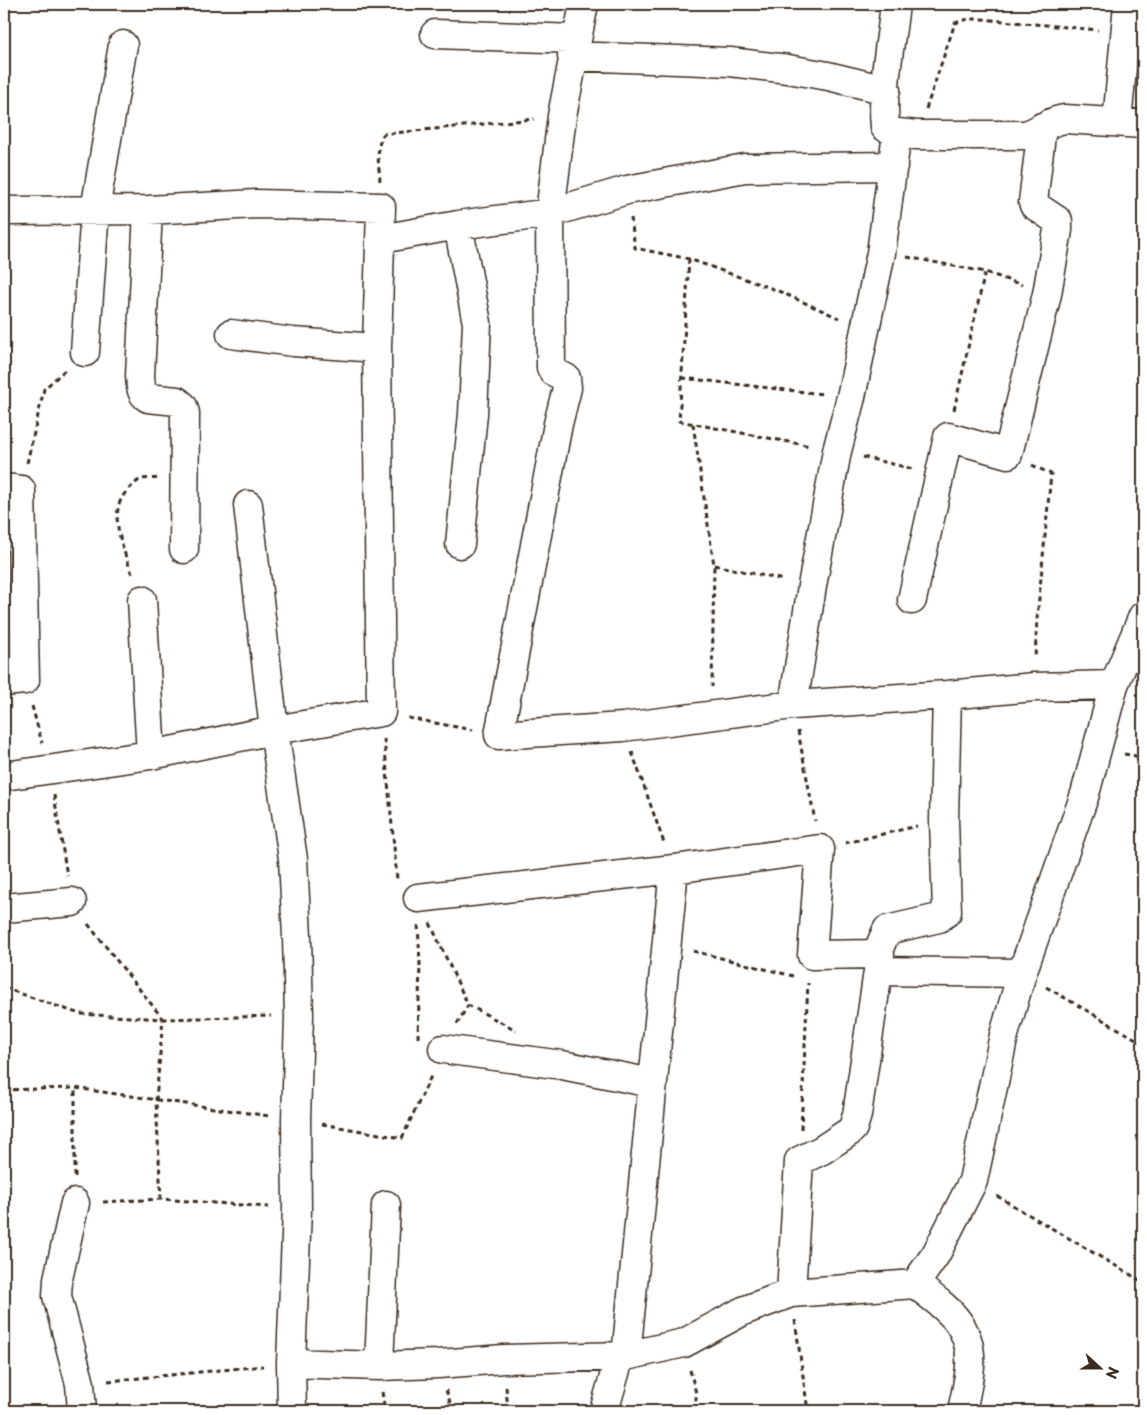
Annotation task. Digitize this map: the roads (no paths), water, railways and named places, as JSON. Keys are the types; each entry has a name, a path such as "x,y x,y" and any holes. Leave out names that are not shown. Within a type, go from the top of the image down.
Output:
{"street":[{"path":"584,4 574,47 562,116 550,213 551,368 554,372 566,378 567,388 558,424 499,735 623,727 793,705 1034,687 1114,685"},
{"path":"895,4 886,90 885,127 907,134 1025,135 1054,120 1130,123 1126,32 1128,4"},
{"path":"435,34 730,62 804,72 886,90"},
{"path":"85,352 95,210 123,46"},
{"path":"912,600 948,436 1008,454 1047,294 1058,223 1034,206 1033,202 1042,127"},
{"path":"793,705 812,586 837,451 851,396 881,253 893,166 907,134"},
{"path":"381,239 458,225 550,213 627,190 745,168 893,166"},
{"path":"4,211 148,210 256,204 381,207 377,348 381,712 274,730 150,755 4,776"},
{"path":"148,210 140,376 141,390 144,396 148,398 177,401 183,406 185,413 184,549"},
{"path":"458,225 477,323 473,414 460,544"},
{"path":"231,334 293,342 377,348"},
{"path":"12,489 14,681"},
{"path":"248,505 274,730 294,859 299,1016 296,1120 297,1210 291,1363 292,1411"},
{"path":"142,600 150,755"},
{"path":"915,1284 936,1254 973,1182 1004,1035 1022,973 1085,794 1114,685 1143,616"},
{"path":"791,1293 799,1160 843,1137 853,1128 880,946 887,930 939,918 947,912 944,820 947,695"},
{"path":"418,898 674,869 820,849 812,955 1022,973"},
{"path":"604,1411 623,1356 674,869"},
{"path":"4,908 72,902"},
{"path":"443,1049 562,1065 652,1083"},
{"path":"75,1203 58,1280 57,1296 80,1384 82,1411"},
{"path":"379,1366 386,1205"},
{"path":"291,1363 379,1366 504,1359 623,1356 684,1344 743,1311 791,1293 915,1284 955,1317 965,1329 969,1345 970,1366 962,1411"}]}
